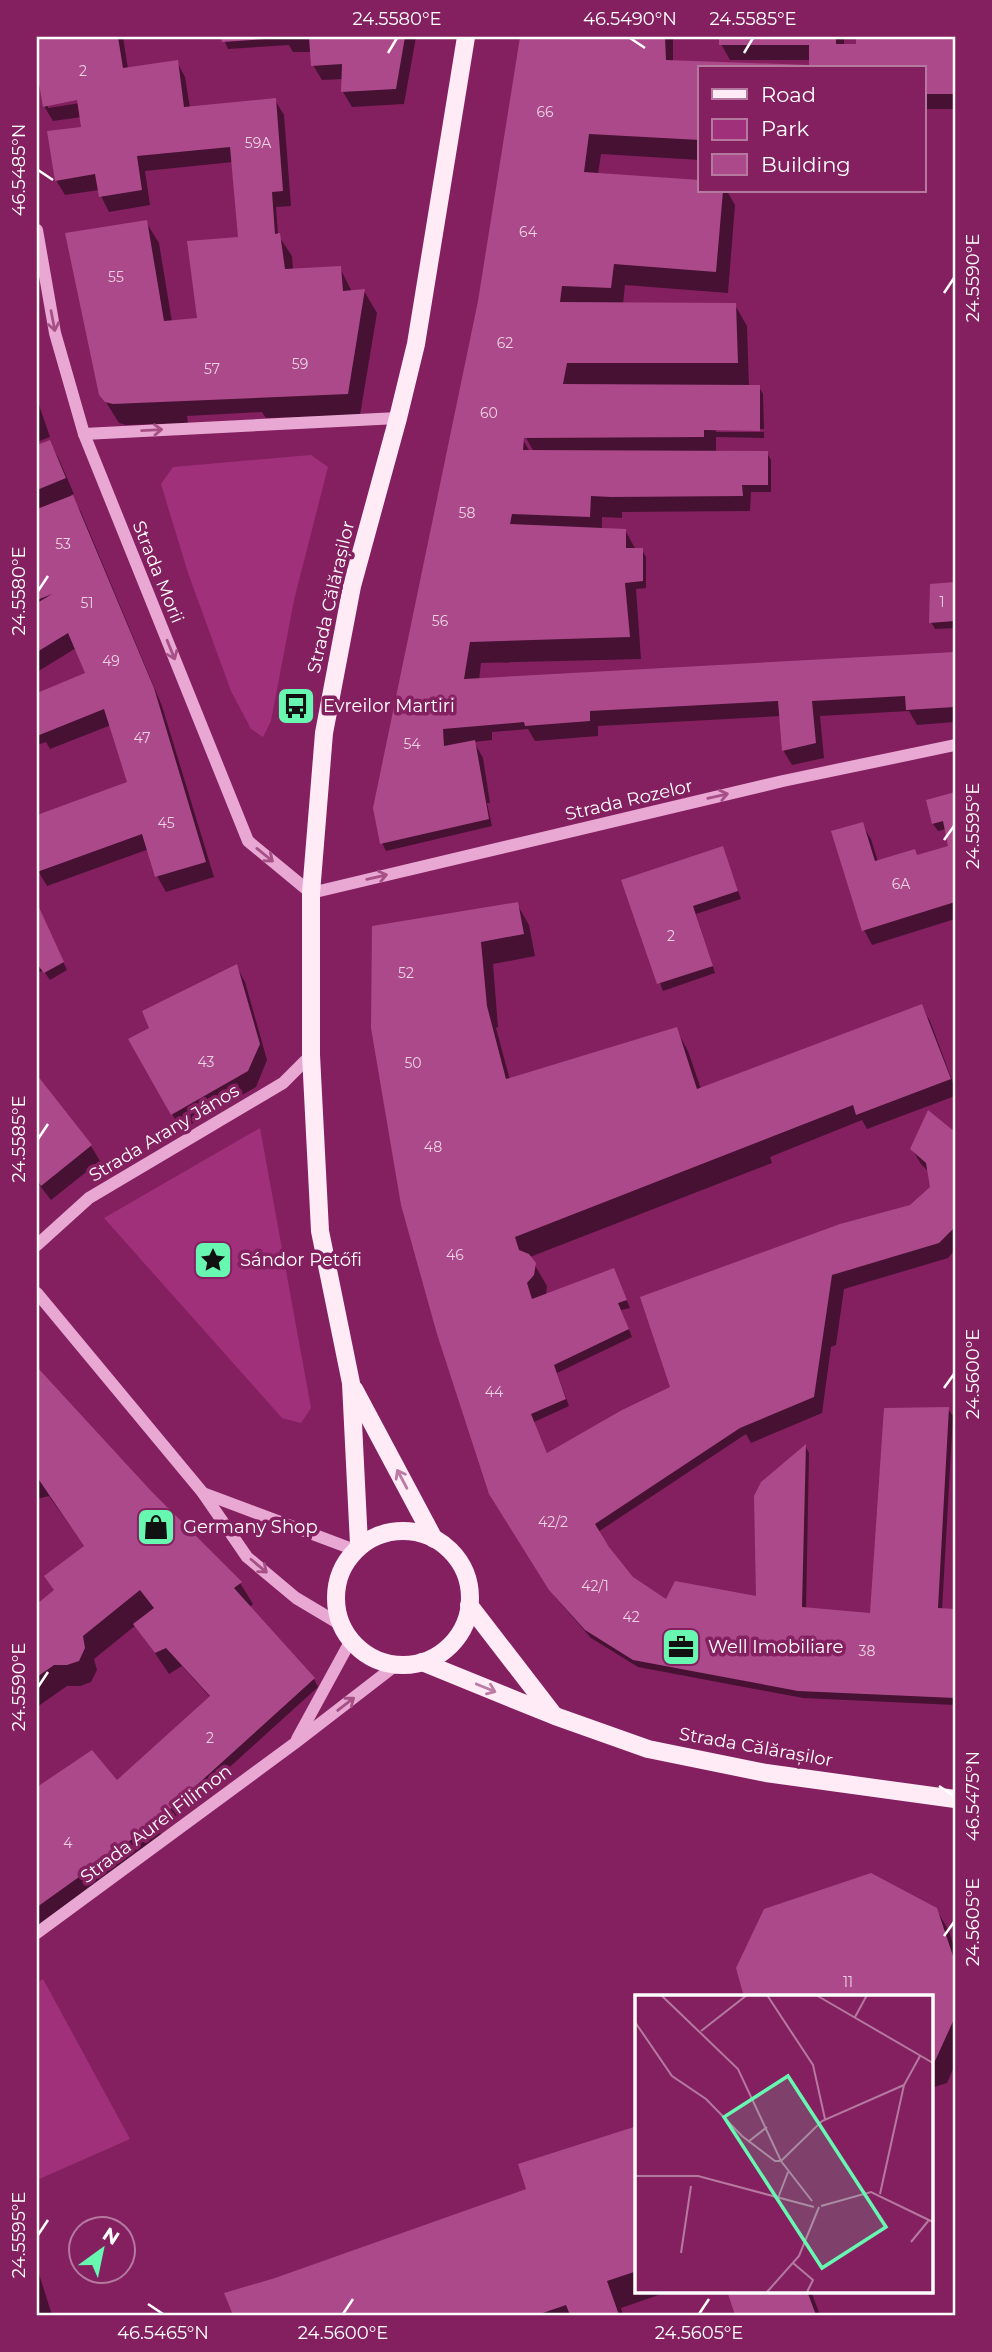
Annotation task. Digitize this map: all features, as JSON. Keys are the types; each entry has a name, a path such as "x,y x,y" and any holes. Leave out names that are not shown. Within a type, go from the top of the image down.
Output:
{"main road":[{"name":"Strada Călărașilor","path":"357,1547 351,1382 320,1231 311,1055 311,893 324,733 352,586 398,418 415,344 466,37"},
{"name":"Strada Călărașilor","path":"351,1382 434,1539"},
{"path":"409,1531 434,1539 454,1555 467,1578 470,1605 462,1629 445,1650 422,1662 396,1665 371,1657 347,1633 338,1617 335,1591 343,1566 357,1547 383,1533 409,1531"},
{"path":"470,1605 555,1716"},
{"name":"Strada Călărașilor","path":"422,1662 555,1716 649,1749 766,1773 955,1800"}],"street":[{"name":"Strada Morii","path":"37,230 55,333 84,434 248,841 311,893"},
{"path":"84,434 398,418"},
{"name":"Strada Rozelor","path":"311,893 783,781 955,745"},
{"name":"Strada Arany János","path":"37,1245 89,1198 283,1083 311,1055"},
{"path":"37,1293 203,1493 247,1557 296,1598 347,1633"},
{"path":"203,1493 357,1547"},
{"name":"Strada Aurel Filimon","path":"295,1743 347,1633"},
{"name":"Strada Aurel Filimon","path":"37,1933 396,1665"}],"green space":[{"path":"311,455 328,467 294,600 271,721 263,737 251,729 231,691 188,573 161,484 173,467"},
{"path":"260,1128 311,1408 301,1423 282,1418 104,1218"},
{"path":"43,1979 130,2139 37,2180 37,1983"}],"building":[{"path":"37,37 118,37 123,68 178,60 184,107 276,98 283,191 272,192 275,234 280,233 285,269 341,266 343,291 365,289 348,394 113,404 105,402 99,395 65,233 147,220 164,321 197,318 187,241 238,237 230,147 137,156 142,190 99,197 95,174 55,181 47,131 81,127 77,100 43,107 37,72"},
{"path":"221,37 265,37 265,39 222,42"},
{"path":"309,37 405,37 396,89 341,92 342,64 311,66"},
{"path":"520,37 665,37 666,60 809,65 809,45 719,45 719,37 836,37 836,44 856,44 856,37 955,37 954,94 926,94 926,66 698,66 698,140 589,134 584,172 698,180 698,192 723,192 716,272 614,264 611,288 562,286 560,302 736,303 738,363 567,363 563,384 760,385 760,431 704,430 704,437 524,438 523,450 768,451 768,485 742,485 743,496 591,496 590,517 512,514 510,524 626,529 626,548 643,548 643,581 625,583 630,637 470,642 464,679 955,652 955,707 906,710 905,696 812,701 816,743 782,751 778,701 590,711 590,721 525,726 524,722 443,729 444,746 475,740 489,819 380,844 373,808 478,301"},
{"path":"50,440 66,478 37,490 37,445"},
{"path":"73,495 154,688 206,862 155,877 142,834 37,872 37,815 127,782 104,709 37,736 37,693 85,673 68,633 37,652 37,603 52,594 37,600 37,509"},
{"path":"955,582 955,621 929,623 930,584"},
{"path":"955,792 955,902 862,931 831,831 863,822 875,861 915,849 917,855 948,846 943,821 932,824 926,800"},
{"path":"723,846 738,891 693,906 713,966 657,984 621,880"},
{"path":"518,902 524,934 481,942 487,1006 506,1079 677,1027 697,1089 922,1004 951,1079 856,1115 853,1105 515,1237 519,1250 529,1254 536,1263 534,1275 527,1283 532,1299 614,1268 627,1300 618,1303 629,1329 554,1365 566,1399 531,1414 547,1453 622,1410 670,1387 640,1297 840,1224 910,1205 930,1187 926,1163 910,1149 928,1110 955,1132 955,1227 939,1243 832,1275 814,1397 740,1428 595,1524 633,1577 666,1599 675,1581 756,1596 754,1496 761,1482 806,1444 802,1607 870,1613 884,1408 949,1407 938,1608 955,1609 955,1698 798,1691 633,1660 585,1630 549,1590 489,1494 437,1334 401,1205 371,1028 372,926"},
{"path":"37,903 64,962 44,973 37,964"},
{"path":"237,964 260,1044 248,1071 171,1115 128,1039 149,1028 142,1011"},
{"path":"37,1075 92,1145 41,1186 37,1180"},
{"path":"37,1367 152,1492 242,1582 234,1588 315,1678 156,1822 37,1907 37,1787 92,1750 117,1780 210,1696 166,1648 155,1653 133,1624 154,1608 140,1590 83,1636 85,1648 79,1661 54,1665 37,1677 37,1604 54,1590 44,1576 84,1546 37,1477"},
{"path":"871,1873 937,1908 955,1962 955,2017 935,2061 932,2062 932,1995 743,1995 736,1968 764,1909"},
{"path":"635,2127 635,2272 607,2281 619,2315 570,2315 566,2305 537,2315 233,2315 224,2293 275,2278 526,2189 518,2164"},
{"path":"727,2292 807,2292 816,2315 735,2315"}],"place":[{"name":"Evreilor Martiri","path":"296,706"},
{"name":"Sándor Petőfi","path":"213,1260"},
{"name":"Germany Shop","path":"156,1527"},
{"name":"Well Imobiliare","path":"681,1647"}]}
